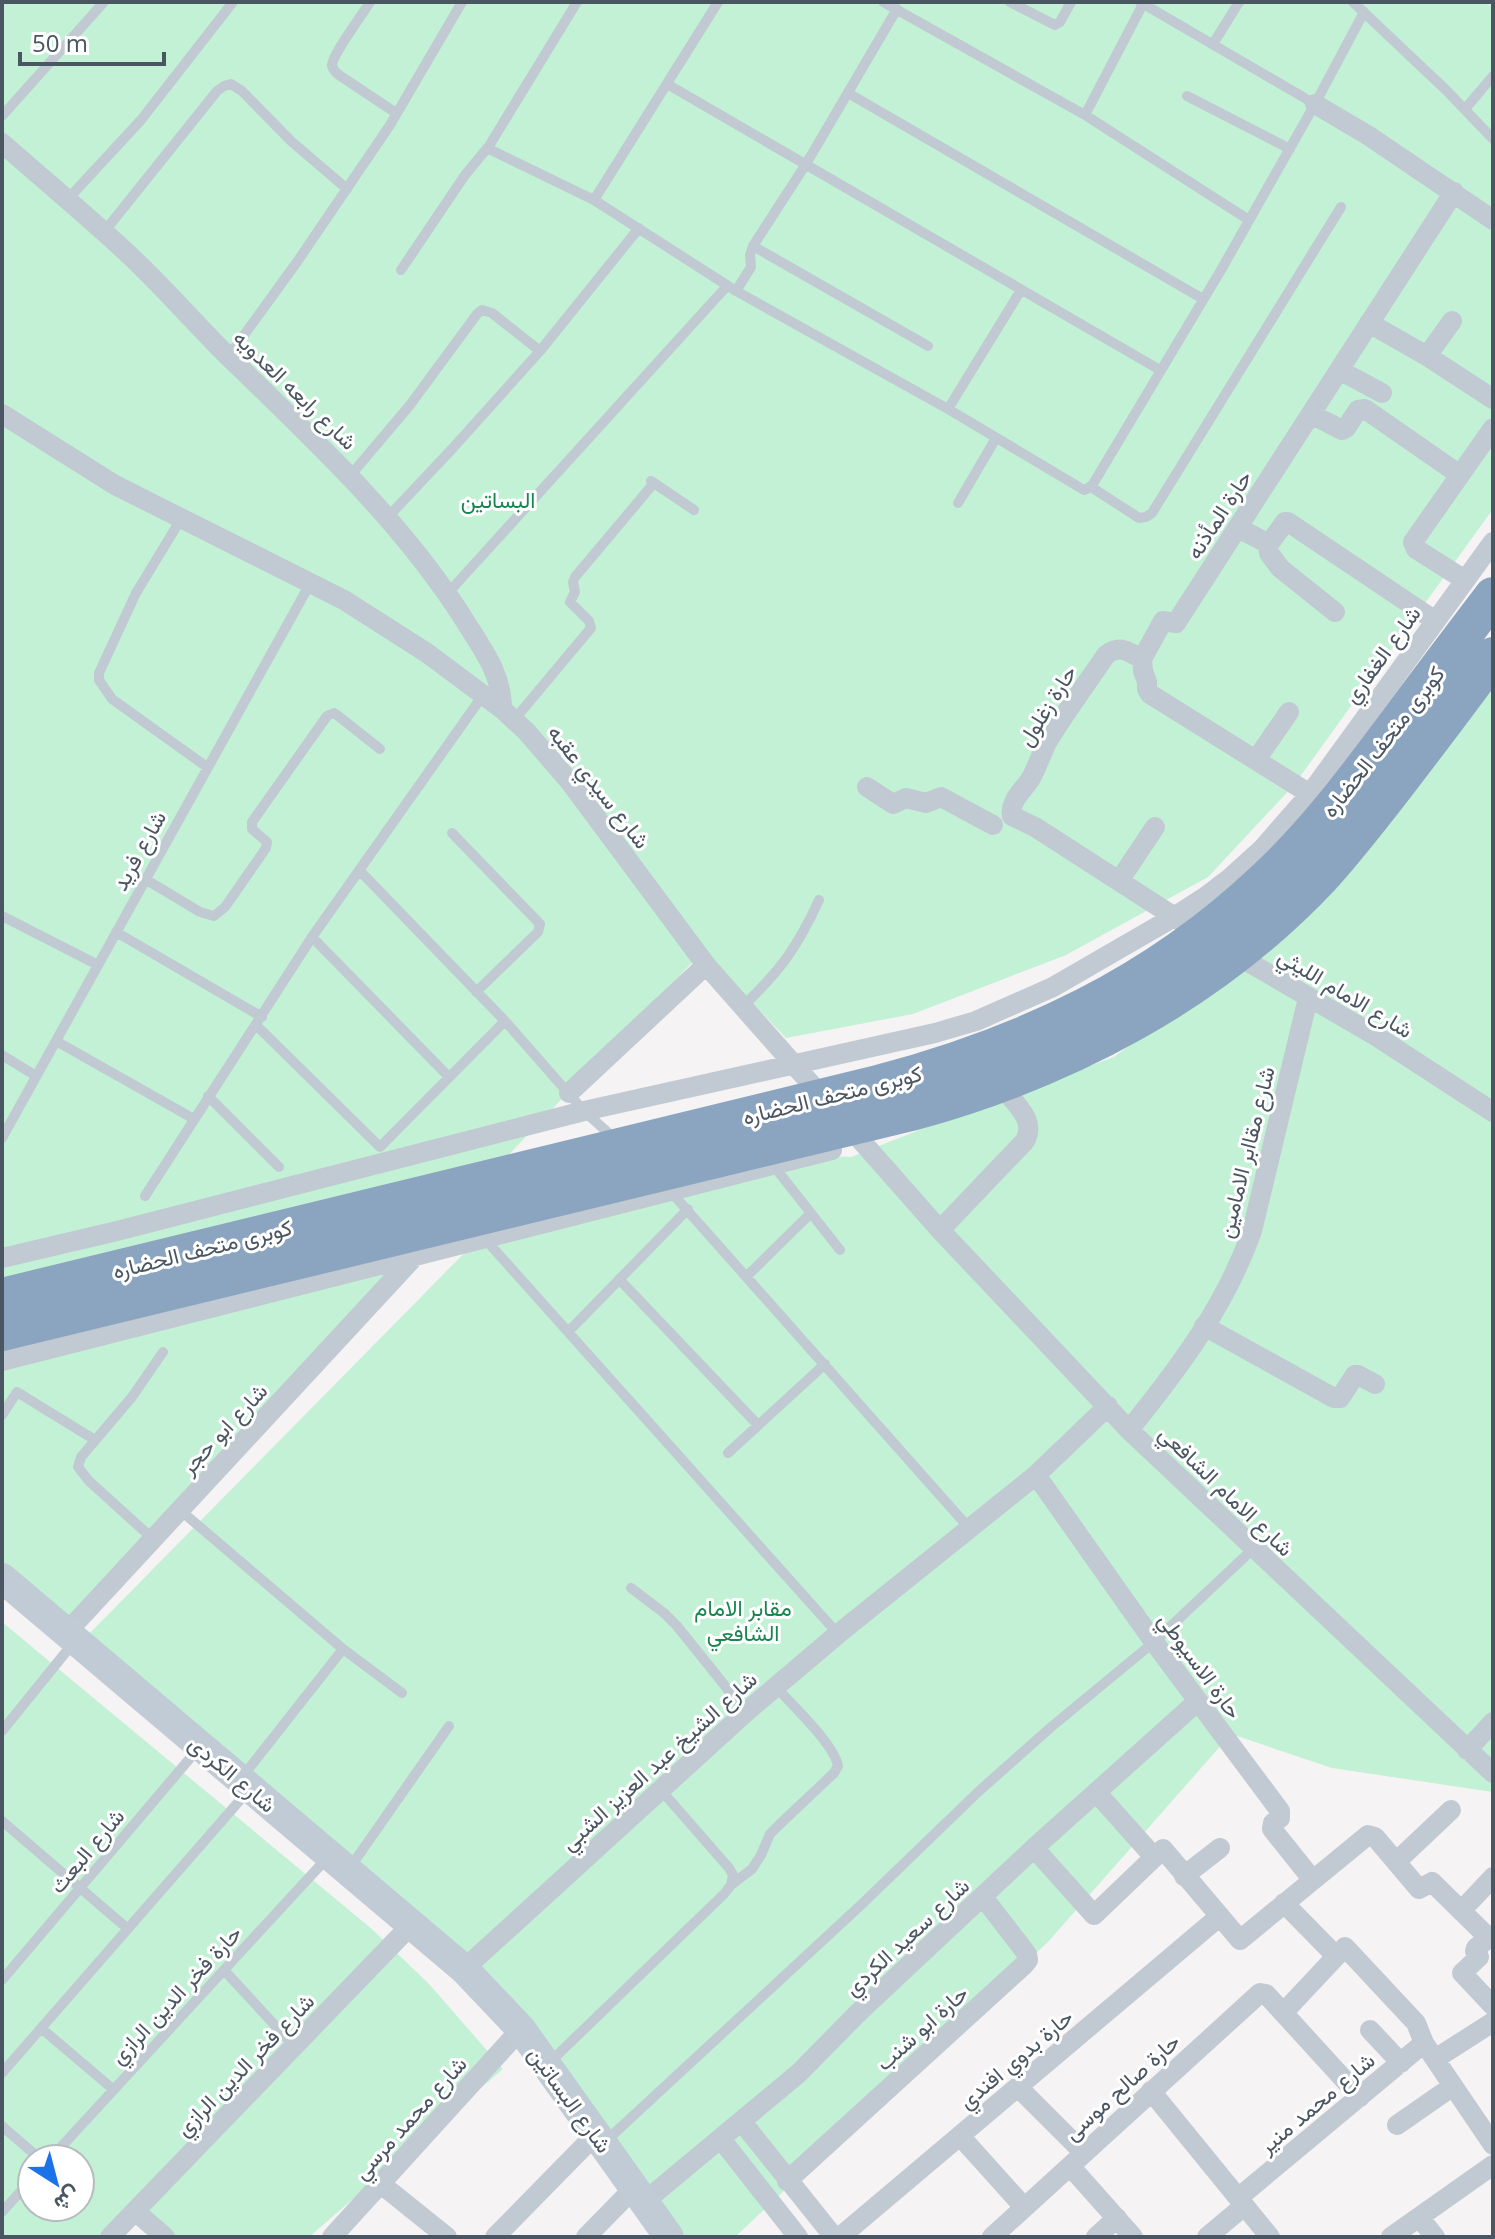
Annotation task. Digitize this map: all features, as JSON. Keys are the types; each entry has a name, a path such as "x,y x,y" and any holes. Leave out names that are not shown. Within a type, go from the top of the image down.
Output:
{"highway":[{"name":"كوبرى متحف الحضاره","path":"2,1297 878,1084 964,1059 1043,1028 1121,988 1159,964 1267,879 1330,810 1479,588"},
{"name":"كوبرى متحف الحضاره","path":"2,1332 915,1111 998,1086 1064,1058 1116,1033 1190,987 1259,935 1290,907 1352,841 1493,656"}],"street":[{"path":"1315,104 1369,136 1493,220"},
{"name":"شارع رابعه العدويه","path":"2,143 126,252 350,476 448,593 493,665 508,715"},
{"name":"حارة المأذنه","path":"1142,659 1163,621 1176,623 1454,192"},
{"path":"1427,356 1452,321"},
{"path":"1369,323 1493,399"},
{"path":"1339,370 1382,393"},
{"path":"1311,414 1342,430 1358,410 1365,409 1460,475"},
{"name":"شارع سيدي عقبه","path":"2,414 115,485 344,600 427,653 508,715 549,755 706,965 940,1230"},
{"path":"1479,588 1416,549 1413,542 1493,428"},
{"path":"1268,544 1288,522 1434,620"},
{"path":"1238,528 1268,544"},
{"name":"شارع الغفاري","path":"2,1258 584,1111 935,1033 976,1021 1053,987 1205,897 1262,849 1310,794 1434,620 1479,588 1493,542"},
{"path":"1268,544 1273,561 1335,612"},
{"name":"حارة زغلول","path":"996,826 1011,809 1052,735 1106,655 1116,649 1142,659"},
{"path":"1142,659 1150,694 1310,794"},
{"path":"2,1361 928,1125 1010,1096 1077,1065 1141,1029 1204,987 1306,904 1390,811 1493,671"},
{"path":"1256,760 1289,712"},
{"path":"867,787 893,804 906,798 926,803 941,797 996,826 1035,827 1174,917"},
{"path":"1119,881 1155,827"},
{"name":"شارع الامام الليثي","path":"1174,917 1376,1036 1493,1112"},
{"path":"569,1093 706,965"},
{"name":"شارع مقاابر الامامين","path":"1129,1430 1178,1369 1235,1273 1252,1231 1308,998"},
{"path":"940,1230 1029,1135 1029,1123 1010,1096"},
{"path":"126,1229 187,1314"},
{"path":"126,1229 165,1320"},
{"name":"شارع الامام الشافعي","path":"940,1230 1129,1430 1493,1773"},
{"name":"شارع ابو حجر","path":"70,1637 153,1539 415,1256"},
{"path":"1204,1326 1334,1398 1340,1398 1355,1375 1375,1384"},
{"name":"شارع الشيخ عبد العزيز الشبي","path":"464,1969 746,1712 1036,1475 1108,1406"},
{"name":"حارة الاسيوطي","path":"1036,1475 1154,1642 1280,1811 1280,1818 1273,1823 1272,1829 1312,1879"},
{"name":"شارع الكردى","path":"2,1578 464,1969"},
{"name":"شارع سعيد الكردي","path":"586,2237 639,2195 721,2139 799,2073 858,2013 1034,1848 1198,1701"},
{"path":"1467,1750 1493,1722"},
{"path":"1096,1792 1154,1857"},
{"path":"1396,1862 1451,1810"},
{"path":"1034,1848 1094,1915 1163,1849 1240,1940 1368,1835 1375,1837 1419,1889 1432,1882 1491,1937 1475,1950 1478,1958 1462,1973 1493,2006"},
{"path":"1184,1876 1220,1848"},
{"path":"1461,1911 1493,1877"},
{"name":"حارة ابو شنب","path":"787,2181 1028,1960 1027,1954 983,1897"},
{"path":"1284,1903 1336,1956"},
{"name":"حارة بدوي افندي","path":"840,2237 1220,1916"},
{"name":"شارع فخر الدين الرازي","path":"110,2237 412,1924"},
{"path":"1360,2097 1283,2013 1345,1947 1416,2023 1429,2051 1493,2145"},
{"name":"شارع البساتين","path":"464,1969 521,2029 669,2237"},
{"name":"حارة صالح موسى","path":"992,2237 1260,1993 1266,1994 1283,2013"},
{"name":"شارع محمد منير","path":"1207,2237 1241,2202 1401,2063 1493,2022"},
{"name":"شارع محمد مرسي","path":"332,2237 521,2029"},
{"path":"1370,2030 1401,2063"},
{"path":"1397,2125 1453,2086"},
{"path":"1018,2087 1077,2159 1133,2237"},
{"path":"1151,2091 1270,2237"},
{"path":"742,2122 834,2237"},
{"path":"960,2136 1024,2207"},
{"path":"495,2237 600,2139"},
{"path":"721,2139 798,2237"},
{"path":"1391,2237 1493,2165"},
{"path":"381,2184 447,2237"},
{"path":"135,2211 165,2237"},
{"path":"1419,2217 1435,2237"},
{"path":"1096,2237 1117,2218"}],"lane":[{"path":"2,116 104,2"},
{"path":"67,200 141,120 233,2"},
{"path":"370,2 332,65 339,75 396,113"},
{"path":"228,357 347,189 462,2"},
{"path":"401,270 465,175 489,146 577,2"},
{"path":"594,200 718,2"},
{"path":"883,2 1085,115 1249,220"},
{"path":"1010,2 1055,25 1071,2"},
{"path":"1213,44 1239,2"},
{"path":"1353,2 1493,139"},
{"path":"1085,115 1142,3 1315,104"},
{"path":"448,593 751,267 753,246 806,164 897,9"},
{"path":"1091,487 1290,149 1364,12"},
{"path":"1465,109 1493,76"},
{"path":"104,232 217,91 231,84 347,189"},
{"path":"667,84 1160,370"},
{"path":"848,93 1203,299"},
{"path":"1187,96 1290,149"},
{"path":"489,146 489,149 594,200 731,289 948,409 1080,489 1091,487 1139,518 1152,513 1341,207"},
{"path":"387,518 540,351 639,228"},
{"path":"753,246 928,346"},
{"path":"948,409 1021,290"},
{"path":"350,476 410,405 482,310 492,313 540,351"},
{"path":"958,503 996,438"},
{"path":"508,715 591,628 589,621 570,602 575,592 575,577 653,482 694,510"},
{"path":"181,519 126,612 99,673 99,680 112,699 207,767"},
{"name":"شارع فريد","path":"2,1138 311,582"},
{"path":"145,1196 312,937 483,695"},
{"path":"145,879 200,912 214,916 225,907 266,848 266,840 252,829 252,822 327,716 334,713 380,749"},
{"path":"452,833 540,924 538,932 476,992"},
{"path":"360,871 505,1021 584,1111 627,1151"},
{"path":"742,1007 789,957 819,900"},
{"path":"2,916 98,965"},
{"path":"116,932 259,1021 380,1147 505,1021"},
{"path":"312,937 449,1077"},
{"path":"56,1041 194,1119"},
{"path":"2,1055 36,1076"},
{"path":"208,1096 279,1167"},
{"path":"638,1161 688,1209 970,1529"},
{"path":"773,1165 840,1250"},
{"path":"568,1332 688,1209"},
{"path":"747,1276 811,1213"},
{"path":"485,1239 838,1634"},
{"path":"619,1279 758,1425"},
{"path":"153,1539 89,1481 78,1467 81,1457 132,1397 163,1352"},
{"path":"728,1453 825,1364"},
{"path":"2,1415 17,1392 95,1440"},
{"path":"180,1510 343,1649 402,1693"},
{"path":"600,2139 862,1904 978,1792 1154,1642 1253,1549"},
{"path":"631,1588 677,1626 746,1712"},
{"path":"2,1731 70,1637"},
{"path":"2,2073 128,1929 245,1783 343,1649"},
{"path":"547,2066 731,1885 752,1869 770,1834 834,1773 838,1766 836,1758 776,1687"},
{"name":"حارة فخر الدين الرازي","path":"65,2143 224,1970 338,1863 449,1726"},
{"name":"شارع البعث","path":"2,1980 200,1746"},
{"path":"660,1789 729,1868 733,1875 731,1885"},
{"path":"2,1821 128,1929"},
{"path":"224,1970 294,2046"},
{"path":"41,2028 114,2090"},
{"path":"2,2126 22,2143"},
{"path":"2,2212 16,2197"}],"green space":[{"name":"البساتين","path":"2,2 1486,2 1493,7 1493,509 1294,785 1208,877 1066,955 913,1014 786,1038 703,951 61,1624 2,1574"},
{"name":"مقابر الامام الشافعي","path":"1493,677 1493,1792 1332,1768 1231,1734 1048,1942 735,2237 673,2237 517,2019 83,1640 489,1228 783,1154 851,1157 1114,1057 1224,976"},
{"path":"2,1622 373,1930 430,1985 503,2069 309,2237 153,2237 130,2215 107,2237 2,2237"}]}
